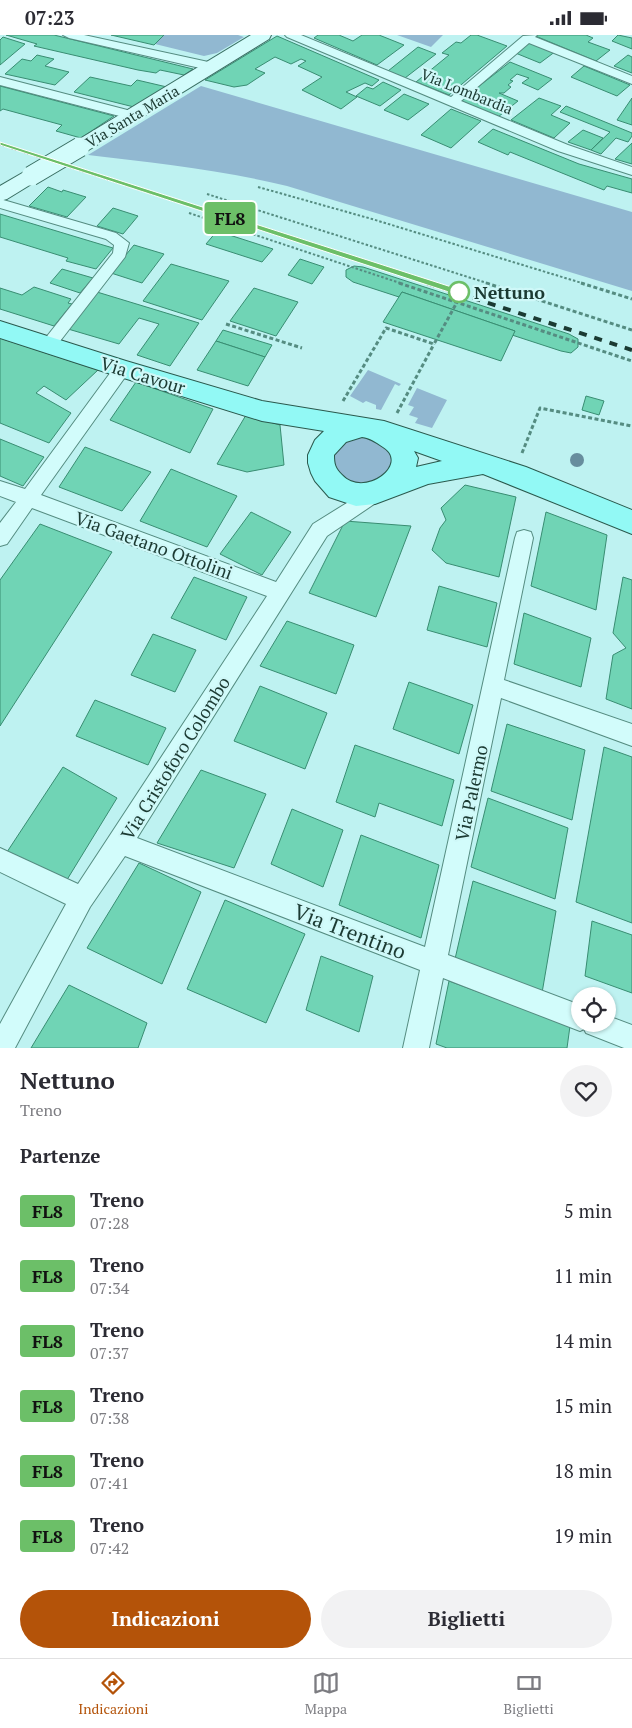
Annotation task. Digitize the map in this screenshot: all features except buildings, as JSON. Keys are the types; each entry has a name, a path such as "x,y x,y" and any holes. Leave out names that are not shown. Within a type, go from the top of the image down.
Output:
{"main road":[{"name":"Via Santa Maria","path":"0,195 263,35"},
{"name":"Via Cavour","path":"0,329 122,369 249,407 288,416 377,425"},
{"path":"505,464 426,474 383,491 355,494 334,485 322,469 321,459 323,449 329,439 338,432 377,425 505,464 632,522"},
{"path":"377,425 396,441 402,450 405,460 403,471 398,480 383,491"}],"street":[{"path":"69,35 213,67"},
{"name":"Via Lombardia","path":"291,35 569,150 632,171"},
{"path":"452,103 529,36 632,80"},
{"path":"0,81 132,115"},
{"path":"0,203 111,236 122,243 120,254 48,345"},
{"path":"0,538 122,369"},
{"name":"Via Gaetano Ottolini","path":"0,488 280,592"},
{"name":"Via Cristoforo Colombo","path":"1,1048 82,899 120,843 320,530 383,491"},
{"name":"Via Palermo","path":"416,1048 524,538"},
{"path":"494,685 632,735"},
{"name":"Via Trentino","path":"120,843 571,1015"},
{"path":"0,860 82,899"},
{"path":"616,1032 632,1038"}],"path":[{"path":"258,187 372,219 632,299"},
{"path":"207,194 632,330"},
{"path":"189,213 456,304 632,361"},
{"path":"377,425 434,344 456,304"},
{"path":"226,324 302,348"},
{"path":"338,408 386,328 434,344"},
{"path":"505,464 540,409 632,425"}],"shaded area":[{"path":"164,35 238,35 244,37 217,53 204,56 155,44"},
{"path":"397,35 443,35 431,47"},
{"path":"201,86 632,212 632,291 263,180 213,171 88,155"},
{"path":"368,370 401,384 399,386 395,384 381,410 376,409 376,405 366,401 363,403 350,396"},
{"path":"417,388 447,400 432,428 415,423 418,418 409,415 414,407 408,405"},
{"path":"346,437 377,437 395,459 390,476 360,487 334,473 332,448"}],"railway":[{"path":"0,144 431,284"},
{"path":"427,283 632,350"}],"train":[{"name":"FL8","path":"0,144 461,293"}],"place":[{"name":"Nettuno","path":"459,292"}]}
